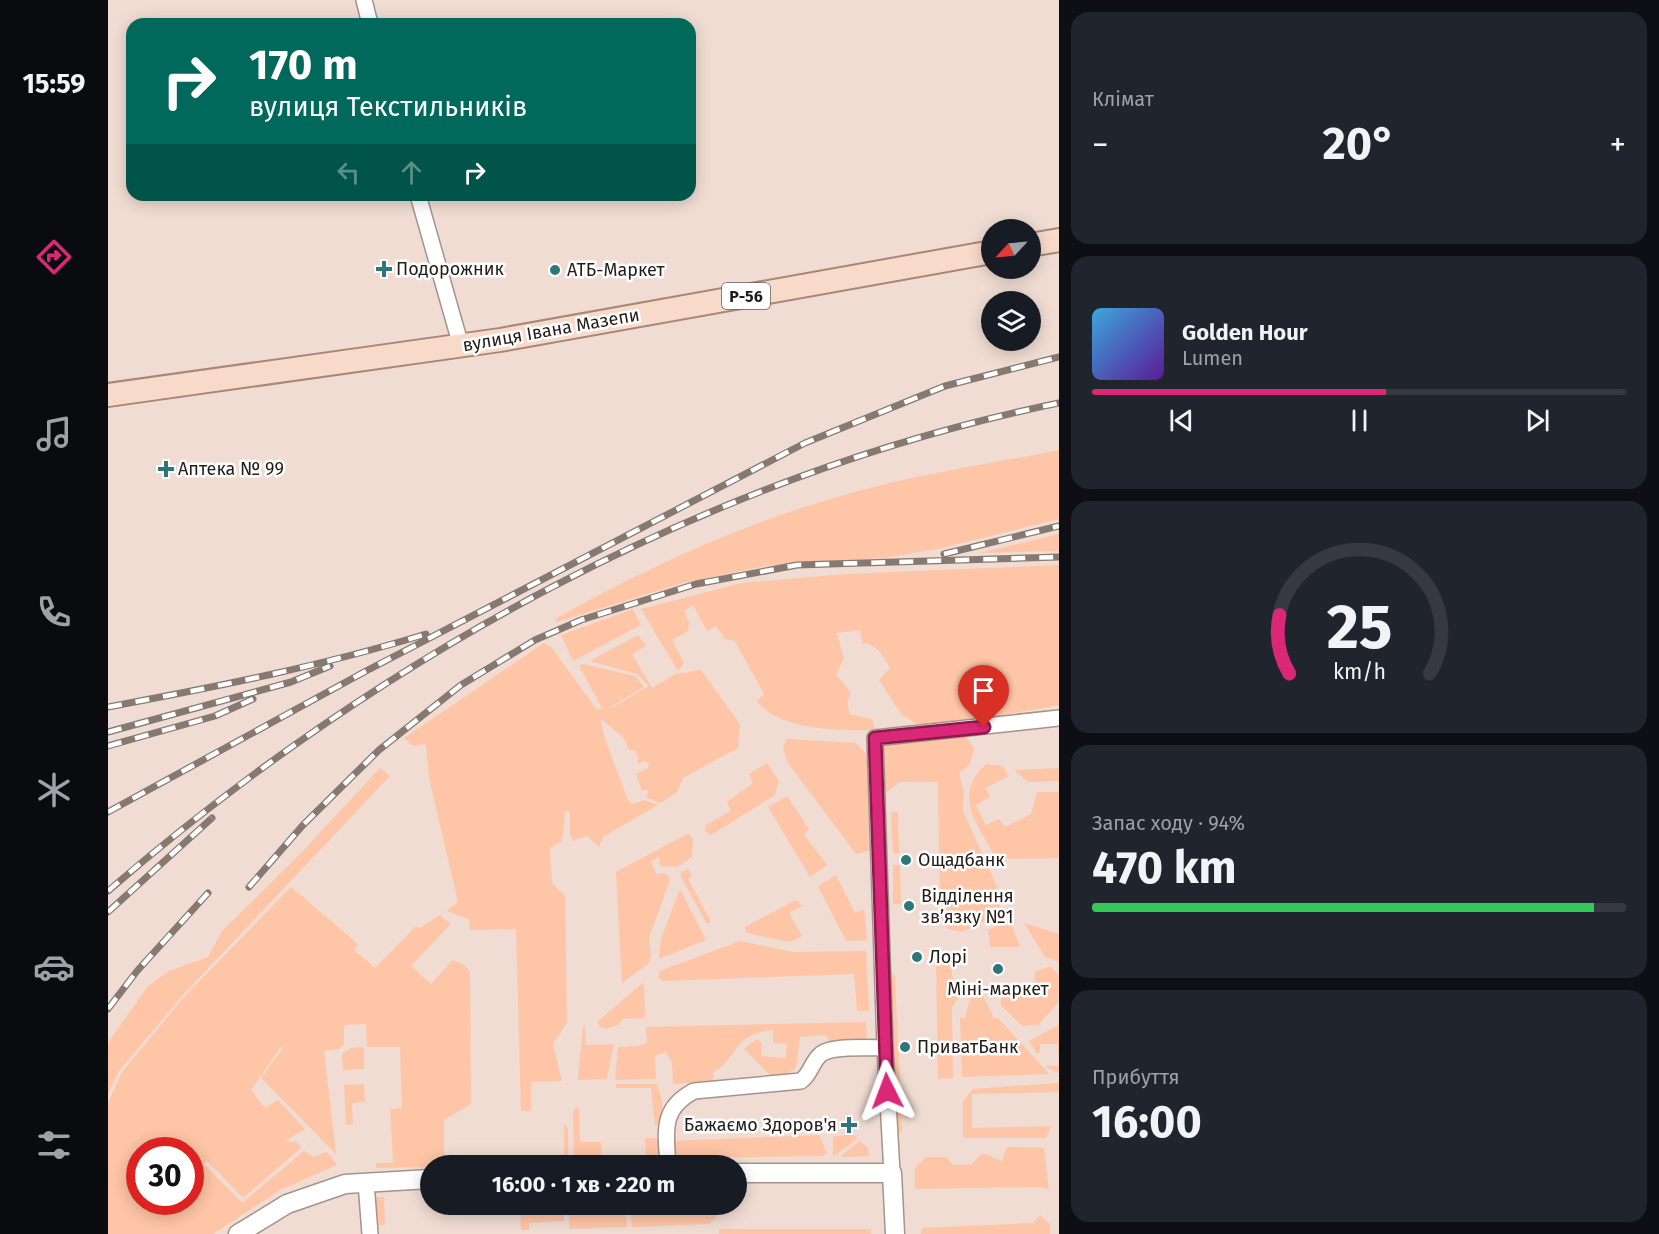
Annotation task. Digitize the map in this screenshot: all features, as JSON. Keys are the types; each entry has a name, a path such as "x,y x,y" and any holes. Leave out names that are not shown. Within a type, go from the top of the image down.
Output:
{"main road":[{"path":"1041,243 1059,240"},
{"name":"вулиця Івана Мазепи","path":"108,395 461,346 981,254"}],"street":[{"path":"364,0 368,18"},
{"path":"420,201 461,346"},
{"path":"894,1234 885,1048 875,738 1059,718"},
{"path":"668,1155 668,1114 681,1098 694,1091 801,1081 809,1075 820,1054 830,1049 885,1048"},
{"path":"747,1173 892,1173"},
{"path":"238,1234 287,1204 345,1184 420,1179"},
{"path":"366,1182 370,1234"}],"shaded area":[{"path":"1059,450 1059,519 938,549 884,558 765,566 683,583 557,622 555,619 666,562 782,515 886,484"},
{"path":"1059,534 1059,551 979,553"},
{"path":"1059,565 1059,705 925,729 902,715 879,680 890,668 876,648 862,643 860,630 837,633 844,659 836,674 851,693 847,703 850,714 873,720 874,730 828,729 795,724 767,711 757,701 764,694 735,641 725,639 716,626 707,631 693,605 684,611 689,622 688,631 672,640 684,663 678,671 641,609 742,583 846,574"},
{"path":"633,609 641,625 573,661 561,635"},
{"path":"638,635 646,646 632,654 652,688 676,674 701,670 740,724 738,748 683,778 677,792 661,803 647,798 648,790 642,790 636,774 648,768 649,763 644,761 638,764 638,756 634,750 629,750 624,738 600,718 605,739 627,798 632,804 645,800 658,805 603,837 599,847 587,836 573,841 570,834 570,812 565,811 562,841 550,848 552,883 565,896 567,1023 553,1044 562,1081 531,1082 531,1111 521,1111 516,929 470,930 469,919 446,911 458,902 429,778 426,744 413,746 404,738 544,643 552,648 597,710 613,707 649,686 637,674 590,661"},
{"path":"583,664 635,676 644,687 612,706 602,708 579,666"},
{"path":"964,733 974,749 970,764 959,773 964,792 963,811 1002,898 996,916 962,932 948,929 940,918 950,903 940,899 938,782 900,782 887,792 879,780 884,744"},
{"path":"787,739 856,743 867,755 869,851 856,854 788,763 783,748"},
{"path":"767,763 779,781 775,795 711,835 705,831 706,825 731,811 727,802 753,783 749,774"},
{"path":"986,764 1003,766 1008,776 986,788 990,797 976,805 986,825 999,819 1005,827 1031,814 1037,792 1059,792 1059,858 1011,859 994,855 975,820 969,798 976,775"},
{"path":"380,768 390,776 182,996 119,1071 108,1094 108,1043 148,986 169,971 208,957 222,931 300,854"},
{"path":"1059,768 1059,781 1028,782 1014,770"},
{"path":"787,796 809,829 804,835 827,865 810,877 768,807"},
{"path":"891,812 898,812 899,853 893,853"},
{"path":"689,833 693,839 692,857 677,867 660,866 659,856 651,862 656,874 666,873 670,880 649,938 651,956 648,964 622,983 616,872"},
{"path":"893,865 900,865 901,904 893,904"},
{"path":"688,869 692,876 688,879 711,922 707,924 681,877 681,872"},
{"path":"836,875 855,913 864,909 867,940 846,941 818,886"},
{"path":"291,887 358,944 354,950 375,968 416,926 420,928 440,915 451,924 411,966 431,984 453,960 470,971 471,1104 444,1120 444,1155 420,1155 420,1167 376,1168 376,1163 393,1163 390,1109 402,1108 400,1047 367,1047 366,1024 344,1025 344,1044 339,1049 324,1051 336,1154 261,1078 285,1045 280,1048 251,1090 265,1108 278,1100 305,1129 285,1141 296,1142 302,1147 243,1198 207,1161 204,1164 242,1203 304,1151 313,1157 327,1152 337,1165 280,1190 213,1234 108,1234 108,1103 122,1072 184,997"},
{"path":"680,889 706,940 659,959 661,938"},
{"path":"796,900 802,906 790,915 802,936 790,942 746,933 745,927"},
{"path":"1010,920 1020,947 990,947 988,930"},
{"path":"1024,923 1059,934 1059,962 1045,957"},
{"path":"740,941 793,952 866,951 869,1011 857,1011 854,974 663,981 658,978 660,971"},
{"path":"951,953 952,976 960,995 952,1007 953,1078 938,1079 936,954"},
{"path":"1050,966 1059,975 1058,1003 1038,1025 1022,1026 1001,1005 1000,992 1034,991 1035,972"},
{"path":"890,973 895,976 902,1131 898,1135 894,1131 885,976"},
{"path":"644,982 645,1018 623,1019 618,1025 605,1029 599,1026 598,1021"},
{"path":"971,994 982,994 994,1018 998,1018 1049,1074 962,1077 960,1018 965,1018"},
{"path":"866,1022 867,1039 831,1045 826,1035 800,1037 796,1068 776,1081 744,1049 757,1039 761,1042 761,1056 786,1058 787,1044 773,1043 773,1030 760,1032 742,1042 726,1062 713,1072 713,1082 673,1084 672,1063 666,1052 655,1056 656,1079 615,1080 618,1047 639,1046 647,1043 646,1027"},
{"path":"1059,1025 1059,1066 1058,1044 1040,1044 1040,1052 1037,1054 1029,1041"},
{"path":"583,1026 585,1026 586,1045 614,1044 607,1079 578,1080"},
{"path":"364,1047 364,1069 343,1070 342,1054 351,1048"},
{"path":"1045,1066 1059,1066 1057,1073"},
{"path":"1059,1083 1059,1092 972,1094 972,1128 1051,1126 1046,1138 963,1138 963,1101 973,1089"},
{"path":"364,1084 365,1102 352,1103 353,1124 346,1125 344,1085"},
{"path":"616,1084 657,1084 662,1101 662,1120 655,1126 651,1088 616,1088"},
{"path":"575,1108 579,1108 580,1142 601,1142 602,1155 574,1155 573,1112"},
{"path":"564,1123 568,1129 568,1155 564,1155"},
{"path":"852,1134 858,1138 833,1157 833,1137"},
{"path":"819,1135 827,1153 823,1156 747,1157 747,1155 672,1155 670,1141"},
{"path":"645,1138 656,1138 661,1155 646,1155"},
{"path":"860,1141 868,1148 869,1156 840,1157"},
{"path":"1007,1147 1044,1148 1049,1190 1040,1187 915,1189 915,1168 926,1157 946,1157 953,1165 972,1164 982,1153 1002,1161"},
{"path":"373,1197 384,1197 385,1225 375,1225"},
{"path":"520,1215 564,1215 564,1221 529,1223 529,1230 521,1230"},
{"path":"569,1215 626,1215 627,1227 569,1229"},
{"path":"631,1215 716,1215 716,1218 709,1224 632,1227"},
{"path":"1040,1215 1050,1224 1050,1234 921,1234 922,1228 1033,1223"},
{"path":"719,1229 871,1229 871,1234 719,1234"}],"railway":[{"path":"108,812 366,671 805,443 945,386 1059,357"},
{"path":"108,891 212,806 321,727 435,653 553,587 675,528 800,477 928,435 1059,403"},
{"path":"944,554 1059,526"},
{"path":"249,887 303,825 379,750 461,685 535,640 581,620 696,584 797,565 1059,557"},
{"path":"108,707 308,666 426,634"},
{"path":"108,732 291,682 330,666"},
{"path":"108,746 215,716 253,699"},
{"path":"108,912 212,818"},
{"path":"108,1009 137,971 208,893"}],"place":[{"name":"Подорожник","path":"384,269"},
{"name":"АТБ-Маркет","path":"555,270"},
{"name":"Аптека № 99","path":"166,469"},
{"name":"Ощадбанк","path":"906,860"},
{"name":"Відділення зв’язку №1","path":"909,906"},
{"name":"Лорі","path":"917,957"},
{"name":"Міні-маркет","path":"998,969"},
{"name":"ПриватБанк","path":"905,1047"},
{"name":"Бажаємо Здоров'я","path":"849,1125"}],"route":[{"path":"887,1091 875,738 984,727"}]}
